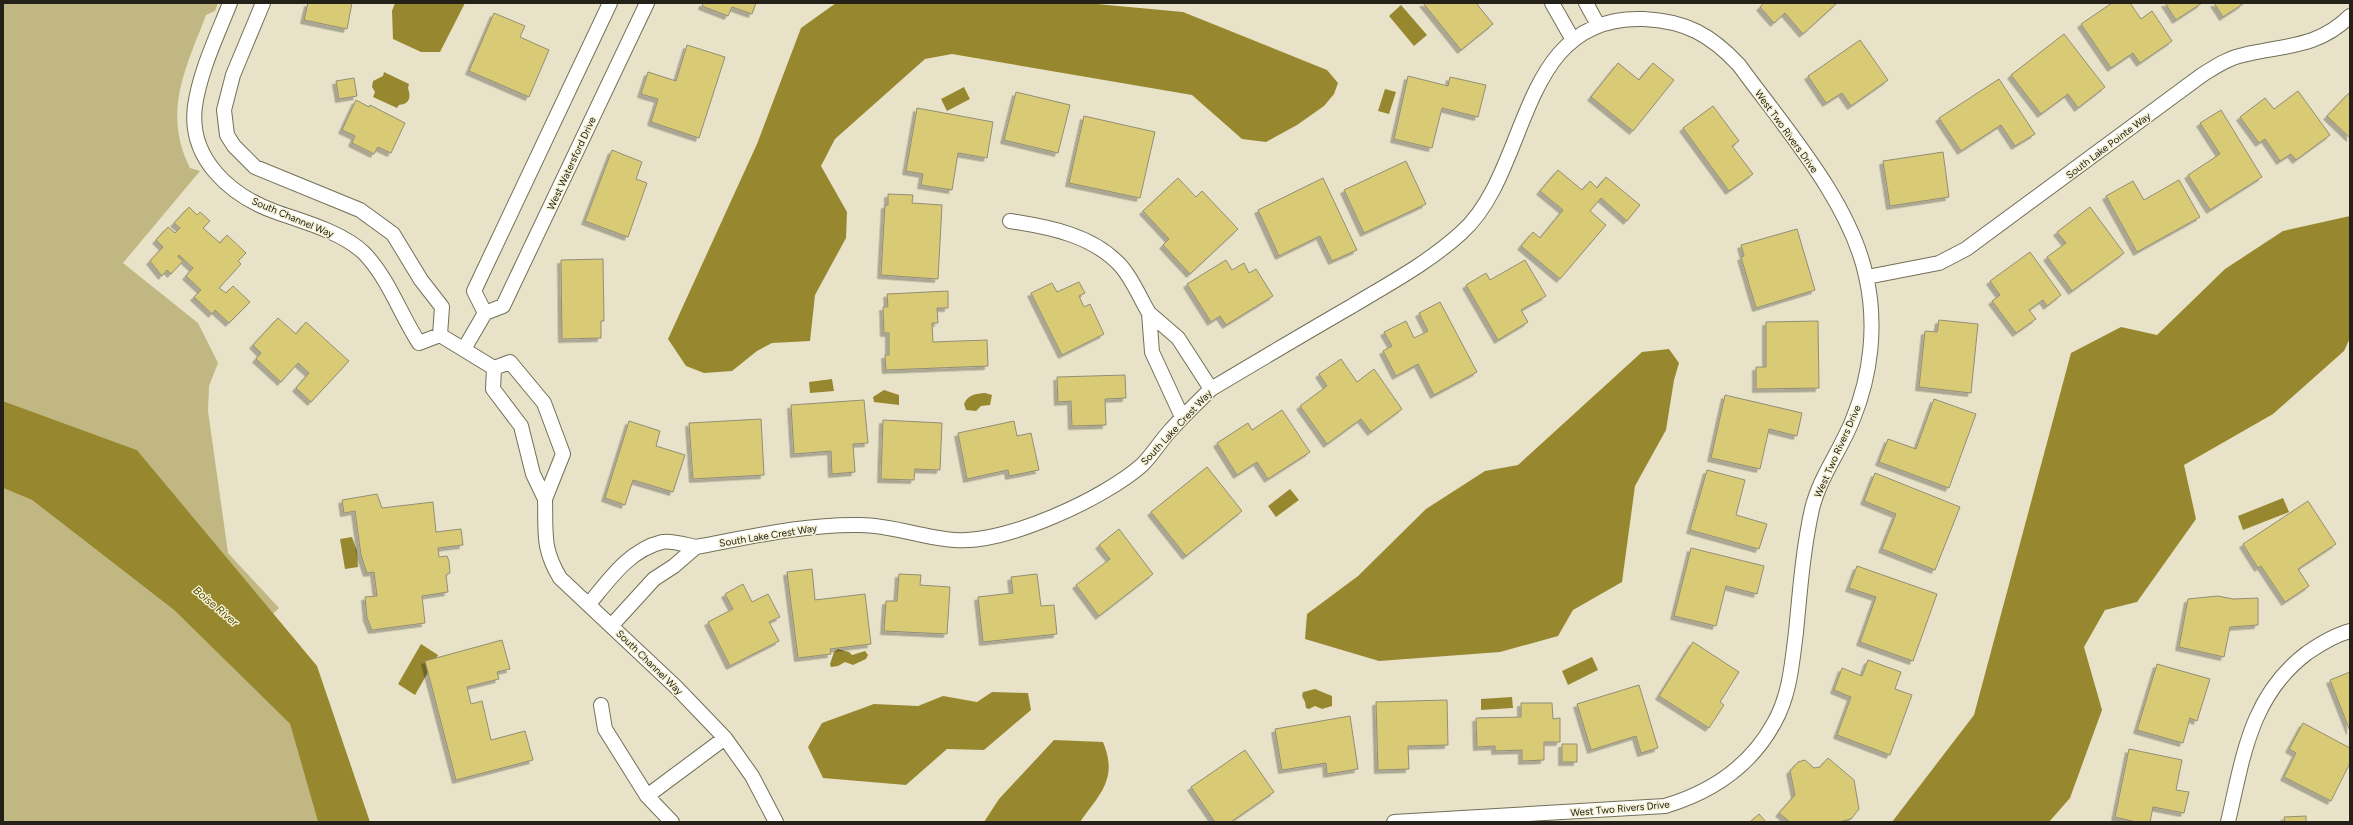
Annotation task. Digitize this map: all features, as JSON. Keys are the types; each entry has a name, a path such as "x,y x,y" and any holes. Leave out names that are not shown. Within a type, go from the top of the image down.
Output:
{"street":[{"name":"South Channel Way","path":"230,3 206,65 195,106 195,134 203,155 214,173 234,191 270,210 331,232 363,253 387,283 405,322 419,343 440,335"},
{"path":"263,3 233,75 224,110 227,135 234,146 255,167 360,210 393,234 421,280 442,307 440,335 494,368"},
{"path":"464,349 485,312 474,291 610,3"},
{"name":"West Watersford Drive","path":"485,312 503,306 647,3"},
{"path":"1552,3 1573,40"},
{"path":"1586,3 1598,25"},
{"name":"South Lake Pointe Way","path":"1867,277 1939,263 1966,249 2202,75 2222,63 2242,55 2304,44 2323,37 2340,27 2350,16"},
{"name":"West Two Rivers Drive","path":"1394,822 1491,819 1665,806 1690,798 1712,788 1738,770 1761,745 1775,721 1787,692 1791,670 1805,545 1813,507 1828,468 1853,420 1868,368 1871,312 1867,277 1852,231 1839,205 1740,65 1705,35 1684,26 1661,20 1637,19 1598,25 1573,40 1548,68 1535,89 1519,127"},
{"name":"South Lake Crest Way","path":"589,604 621,567 638,552 663,542 696,547 806,527 861,525 906,530 955,540 990,537 1024,528 1091,498 1119,481 1142,464 1182,417 1211,389 1427,262 1461,233 1483,208 1498,181 1519,127"},
{"path":"1010,221 1050,227 1095,244 1121,266 1149,313 1178,338 1211,389"},
{"path":"1149,313 1152,352 1182,417"},
{"name":"South Channel Way","path":"545,499 533,474 521,426 493,389 494,368 510,362 544,403 563,454 545,499 546,546 549,560 560,578 612,625 725,738 752,776 776,822"},
{"path":"612,625 654,579 674,566 696,547"},
{"path":"2228,822 2248,736 2263,704 2275,684 2296,661 2317,646 2350,631"},
{"path":"601,705 605,729 647,796 672,822"},
{"path":"647,796 725,738"}],"shaded area":[{"path":"3,3 218,3 215,11 206,15 191,53 180,90 177,109 178,128 182,148 190,168 200,171 123,263 198,323 218,363 209,386 208,411 228,553 279,608 273,614 137,450 3,401"},
{"path":"3,488 32,500 174,610 290,724 318,822 3,822"}],"water":[{"path":"395,3 465,3 440,52 421,52 393,39 392,11"},
{"path":"836,3 1086,3 1183,12 1327,70 1338,83 1334,94 1324,106 1297,125 1266,142 1242,139 1192,95 952,54 925,59 835,139 821,166 847,212 846,238 815,295 810,341 772,343 757,351 732,371 704,373 686,366 668,339 757,144 801,28"},
{"path":"1401,5 1427,35 1414,46 1389,16"},
{"path":"384,72 409,84 409,100 399,105 397,108 373,97 375,92 372,87 373,81 383,76"},
{"path":"964,87 970,99 947,111 941,99"},
{"path":"1385,89 1396,92 1389,114 1378,111"},
{"path":"2350,216 2350,338 2344,351 2273,414 2184,465 2196,519 2137,602 2105,610 2084,647 2102,710 2070,798 2049,822 1892,822 1974,715 2071,353 2121,327 2157,335 2225,269 2283,231"},
{"path":"1669,349 1679,363 1674,380 1666,430 1635,486 1622,582 1573,610 1558,636 1500,652 1379,661 1305,639 1307,614 1358,576 1426,509 1485,471 1518,465 1642,352"},
{"path":"832,379 834,391 810,393 809,382"},
{"path":"884,390 899,395 899,405 874,402 873,397"},
{"path":"985,393 992,395 990,405 981,406 976,411 966,410 964,404 970,396"},
{"name":"Boise River","path":"3,401 137,450 317,666 370,822 318,822 290,724 174,610 32,500 3,488"},
{"path":"1290,489 1299,500 1276,517 1268,506"},
{"path":"2283,498 2289,512 2243,530 2238,516"},
{"path":"352,537 357,551 358,567 345,569 340,539"},
{"path":"421,644 438,655 415,695 398,684"},
{"path":"838,649 849,652 852,655 865,651 868,655 866,659 853,665 845,662 838,666 831,667 830,664 834,652"},
{"path":"1592,657 1598,670 1568,685 1562,671"},
{"path":"1315,689 1332,696 1332,706 1322,709 1315,706 1309,709 1306,708 1302,696 1303,692"},
{"path":"992,692 1028,693 1031,710 984,750 947,749 906,785 823,778 808,747 822,723 874,704 918,706 943,696 977,702"},
{"path":"1512,697 1513,708 1481,710 1481,699"},
{"path":"1054,740 1103,742 1109,766 1108,775 1105,785 1095,802 1080,822 984,822 999,799"}],"building":[{"path":"308,3 352,3 347,29 304,20"},
{"path":"703,3 756,3 752,14 732,7 728,16 702,6"},
{"path":"1423,3 1476,3 1493,24 1461,50"},
{"path":"1764,3 1837,3 1803,34 1785,13 1774,23 1760,7"},
{"path":"2112,3 2130,3 2141,19 2152,11 2172,41 2140,63 2133,53 2111,68 2081,24"},
{"path":"2165,3 2202,3 2176,20"},
{"path":"2214,3 2242,3 2243,4 2223,17"},
{"path":"494,13 525,26 520,37 549,50 529,97 469,71"},
{"path":"2064,34 2105,87 2078,108 2068,94 2041,114 2011,75"},
{"path":"1860,40 1888,80 1851,106 1842,93 1826,103 1808,76"},
{"path":"687,45 725,57 699,138 651,122 658,99 641,94 648,72 676,81"},
{"path":"1618,63 1639,80 1653,63 1674,80 1633,131 1591,97"},
{"path":"1408,76 1448,86 1450,77 1486,85 1478,117 1442,108 1432,148 1394,139"},
{"path":"354,78 357,96 339,99 336,81"},
{"path":"1999,79 2035,134 2015,146 2001,125 1961,151 1939,118"},
{"path":"2298,91 2330,135 2296,160 2291,154 2280,161 2265,139 2259,143 2240,117 2265,98 2274,109"},
{"path":"1016,92 1070,105 1058,153 1004,140"},
{"path":"2350,92 2350,138 2327,116"},
{"path":"356,100 369,107 370,105 405,123 391,153 378,147 374,154 352,143 355,136 342,130"},
{"path":"1713,106 1739,141 1732,146 1753,174 1729,191 1683,128"},
{"path":"917,108 993,122 987,158 958,153 952,190 921,185 923,174 906,171"},
{"path":"2221,110 2262,177 2210,210 2188,175 2220,154 2200,123"},
{"path":"1084,116 1155,132 1140,198 1069,183"},
{"path":"612,150 642,162 636,179 647,183 628,237 585,221"},
{"path":"1943,152 1949,197 1890,206 1883,161"},
{"path":"1406,161 1426,204 1364,233 1344,190"},
{"path":"1558,170 1582,190 1590,181 1597,188 1606,177 1640,205 1627,221 1601,198 1590,211 1606,225 1560,279 1521,246 1533,232 1540,238 1563,210 1540,191"},
{"path":"1178,178 1196,197 1202,191 1238,229 1190,274 1163,245 1169,239 1143,211"},
{"path":"1323,178 1357,250 1332,261 1320,236 1279,256 1258,210"},
{"path":"2179,180 2200,217 2137,252 2106,196 2133,181 2144,200"},
{"path":"888,194 913,195 912,203 942,205 938,279 881,275 885,205 888,205"},
{"path":"189,207 197,215 200,212 210,221 203,228 220,243 227,235 246,253 238,261 241,264 219,288 226,293 233,286 250,302 229,323 215,310 212,314 194,297 201,290 186,276 193,268 179,255 178,257 183,261 171,274 167,270 162,276 150,261 163,247 156,240 168,227 175,233 180,228 174,223"},
{"path":"2090,207 2124,253 2072,291 2047,257 2066,243 2057,232"},
{"path":"1797,229 1815,290 1756,308 1741,257 1744,256 1741,245"},
{"path":"2030,252 2061,295 2047,306 2043,300 2029,310 2036,319 2016,333 1992,301 2000,295 1990,281"},
{"path":"603,259 604,321 601,321 601,338 562,339 561,260"},
{"path":"1226,260 1232,270 1244,263 1249,273 1256,269 1273,296 1226,325 1220,316 1211,322 1187,284"},
{"path":"1525,260 1546,296 1521,310 1528,322 1498,340 1466,285 1486,273 1490,280"},
{"path":"1079,282 1085,293 1079,296 1084,307 1090,304 1104,334 1062,355 1031,293 1052,283 1057,292"},
{"path":"948,291 948,308 937,308 938,323 932,323 933,342 987,340 988,366 886,370 885,355 889,355 889,333 884,333 883,307 888,307 887,294"},
{"path":"1440,302 1477,372 1434,395 1418,364 1396,376 1383,351 1392,346 1384,332 1406,321 1414,338 1428,331 1419,313"},
{"path":"278,318 296,334 306,322 349,361 311,402 296,388 309,373 298,363 281,382 256,359 261,353 253,345"},
{"path":"1939,320 1978,324 1971,393 1919,387 1925,331 1937,332"},
{"path":"1818,321 1819,388 1756,389 1756,367 1766,367 1766,322"},
{"path":"1341,359 1357,382 1374,369 1402,409 1371,432 1361,419 1327,444 1300,406 1327,386 1319,374"},
{"path":"1125,375 1126,398 1105,399 1106,425 1072,426 1071,401 1058,402 1057,377"},
{"path":"1725,395 1802,413 1797,436 1769,429 1760,469 1711,458"},
{"path":"1934,399 1976,414 1949,488 1879,462 1888,439 1916,449"},
{"path":"864,400 868,443 853,444 855,472 832,474 831,451 794,454 791,405"},
{"path":"1282,410 1310,452 1268,479 1257,462 1237,475 1217,443 1248,423 1252,430"},
{"path":"761,419 764,475 693,479 689,423"},
{"path":"883,420 942,423 940,470 915,469 914,480 881,479"},
{"path":"629,421 660,431 656,446 685,455 673,492 633,480 625,505 605,498"},
{"path":"1014,421 1017,436 1031,433 1039,470 1009,476 1008,470 967,479 958,433"},
{"path":"1207,467 1242,511 1186,556 1151,512"},
{"path":"1707,470 1745,480 1736,515 1767,524 1759,549 1690,530"},
{"path":"1875,473 1960,507 1935,570 1882,549 1896,514 1864,501"},
{"path":"377,494 382,508 433,502 436,532 461,529 463,545 438,548 439,557 447,556 449,561 450,573 446,575 448,592 422,596 425,623 372,630 367,618 365,597 377,596 374,572 367,573 361,555 355,511 344,513 342,500"},
{"path":"2308,501 2336,544 2298,569 2309,586 2285,602 2261,566 2258,568 2243,544"},
{"path":"1119,529 1153,574 1099,616 1076,585 1110,559 1099,545"},
{"path":"1691,548 1764,566 1757,594 1726,586 1716,626 1674,616"},
{"path":"1857,566 1937,594 1913,661 1860,642 1876,597 1849,588"},
{"path":"812,569 815,600 865,594 871,644 830,649 831,654 798,658 787,572"},
{"path":"899,574 921,575 920,585 950,587 947,634 884,631 886,601 897,601"},
{"path":"1037,574 1041,606 1054,605 1057,634 983,642 978,597 1013,593 1011,577"},
{"path":"743,584 752,602 768,594 780,617 769,622 779,641 730,666 708,622 733,609 725,594"},
{"path":"2218,596 2233,599 2258,598 2258,625 2230,627 2224,657 2179,647 2188,599"},
{"path":"502,640 510,669 497,672 499,679 467,687 471,704 482,701 491,740 525,731 533,760 456,780 425,661"},
{"path":"1693,642 1739,672 1720,702 1724,705 1709,728 1659,696"},
{"path":"1868,660 1901,672 1895,689 1912,695 1890,755 1837,735 1851,697 1834,690 1842,668 1862,676"},
{"path":"2157,664 2210,679 2197,721 2190,718 2183,743 2137,730"},
{"path":"2350,672 2350,731 2330,680"},
{"path":"1639,685 1658,748 1641,753 1636,736 1591,750 1577,704"},
{"path":"1447,700 1448,745 1408,746 1409,769 1378,770 1376,702"},
{"path":"1521,703 1552,703 1553,719 1560,718 1560,742 1544,742 1544,760 1522,761 1522,750 1495,751 1495,746 1477,747 1476,718 1521,717"},
{"path":"1350,716 1358,769 1327,774 1326,763 1282,770 1275,729"},
{"path":"2303,723 2350,748 2350,763 2331,801 2284,777 2296,753 2289,749"},
{"path":"1562,744 1577,744 1577,762 1562,762"},
{"path":"2129,749 2182,760 2176,790 2189,792 2184,813 2153,807 2150,822 2136,822 2115,817"},
{"path":"1245,750 1274,792 1231,822 1215,822 1191,787"},
{"path":"1828,758 1854,780 1859,809 1851,819 1839,822 1790,822 1779,813 1795,795 1790,771 1798,762 1805,760 1814,768 1820,767"},
{"path":"1759,814 1766,822 1750,822"},
{"path":"2306,816 2306,822 2285,822 2284,817"}]}
